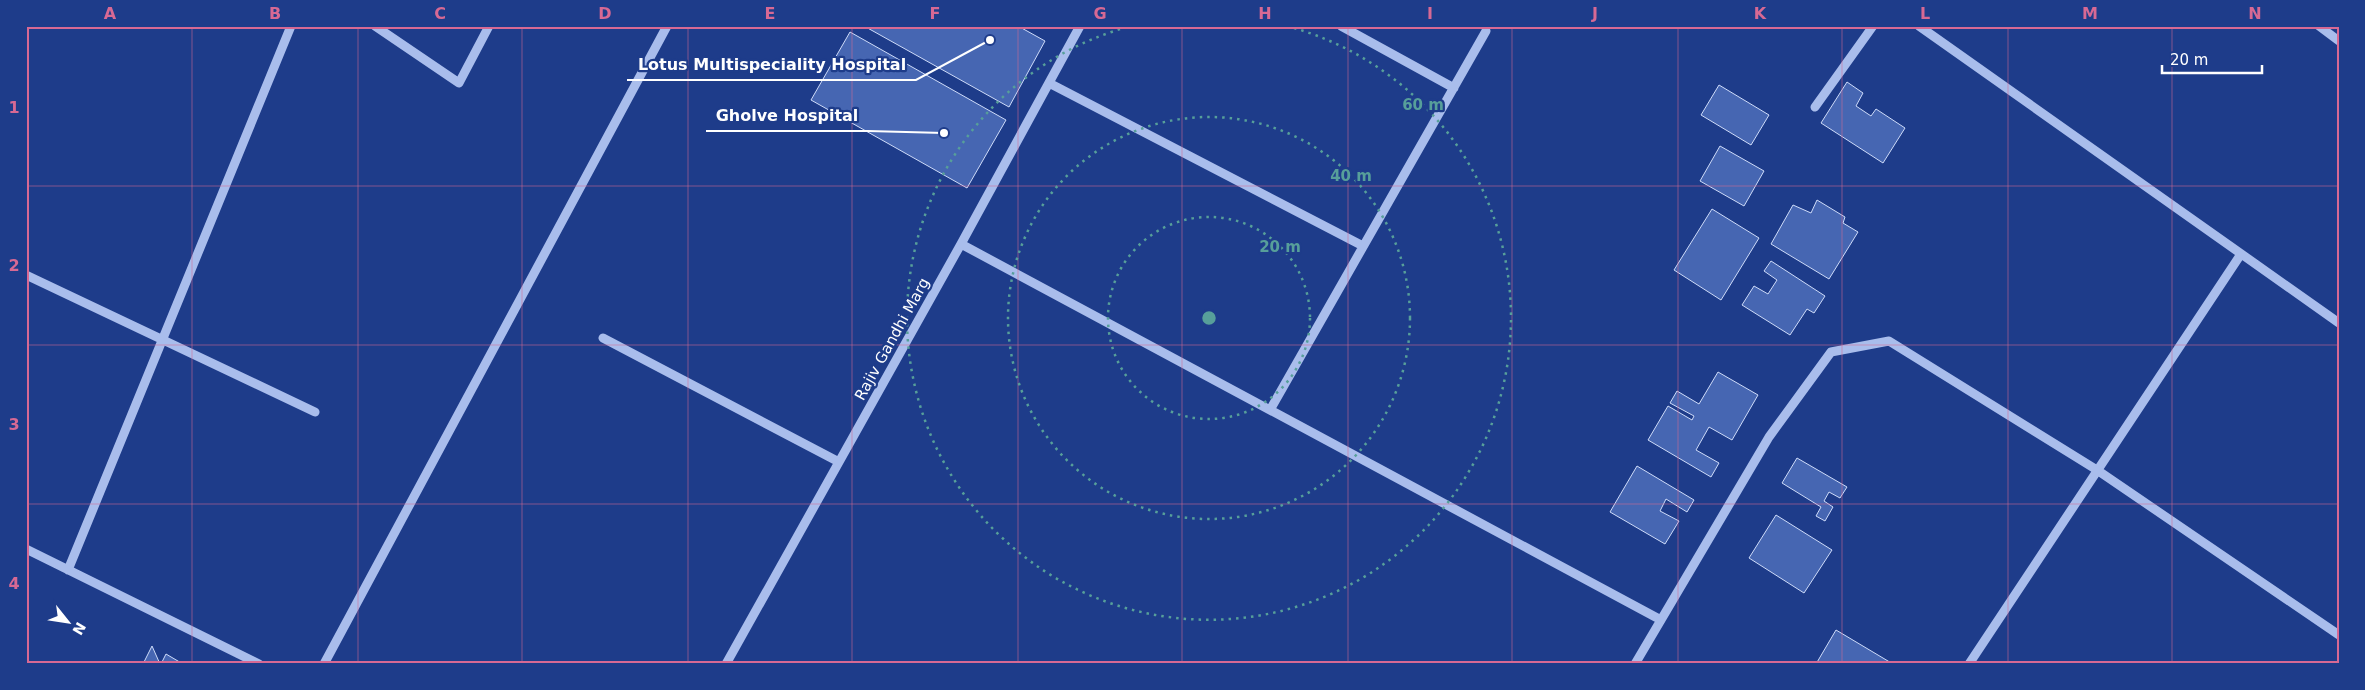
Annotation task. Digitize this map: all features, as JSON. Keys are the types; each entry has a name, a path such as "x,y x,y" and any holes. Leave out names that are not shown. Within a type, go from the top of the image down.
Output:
{"street":[{"path":"68,570 291,26"},
{"path":"375,26 459,83 490,26"},
{"path":"324,664 667,26"},
{"name":"Rajiv Gandhi Marg","path":"726,664 961,244 1080,26"},
{"path":"1341,26 1454,88"},
{"path":"1815,107 1873,26"},
{"path":"1919,26 2339,323"},
{"path":"2319,26 2339,41"},
{"path":"1270,410 1486,30"},
{"path":"1049,83 1363,246"},
{"path":"961,244 1661,620"},
{"path":"1969,664 2241,254"},
{"path":"26,275 315,412"},
{"path":"603,338 839,462"},
{"path":"1635,664 1769,437 1831,352 1889,341 2097,470 2339,635"},
{"path":"26,549 259,664"}],"building":[{"path":"864,26 1018,26 1045,41 1009,107"},
{"path":"850,32 1006,120 967,188 811,100"},
{"path":"1847,82 1863,93 1856,106 1871,116 1876,109 1905,128 1883,163 1821,123"},
{"path":"1719,85 1769,115 1751,145 1701,115"},
{"path":"1720,146 1764,171 1744,206 1700,181"},
{"path":"1817,200 1845,217 1843,223 1858,232 1829,279 1771,244 1793,205 1811,213"},
{"path":"1712,209 1759,238 1721,300 1674,270"},
{"path":"1771,261 1825,296 1814,313 1807,309 1790,335 1742,305 1754,286 1768,294 1777,280 1764,271"},
{"path":"1718,372 1758,395 1732,440 1709,427 1696,450 1719,463 1711,477 1648,440 1668,406 1692,420 1694,416 1670,403 1677,391 1699,404"},
{"path":"1797,458 1847,487 1840,498 1829,492 1824,501 1833,507 1825,521 1816,516 1821,507 1782,483"},
{"path":"1637,466 1694,500 1687,512 1666,499 1660,511 1679,521 1665,544 1610,512"},
{"path":"1776,515 1832,550 1804,593 1749,558"},
{"path":"1836,630 1893,664 1816,664"},
{"path":"152,646 160,664 143,664"},
{"path":"166,654 183,664 161,664"}],"place":[{"name":"Lotus Multispeciality Hospital","path":"990,40"},
{"name":"Gholve Hospital","path":"944,133"}]}
